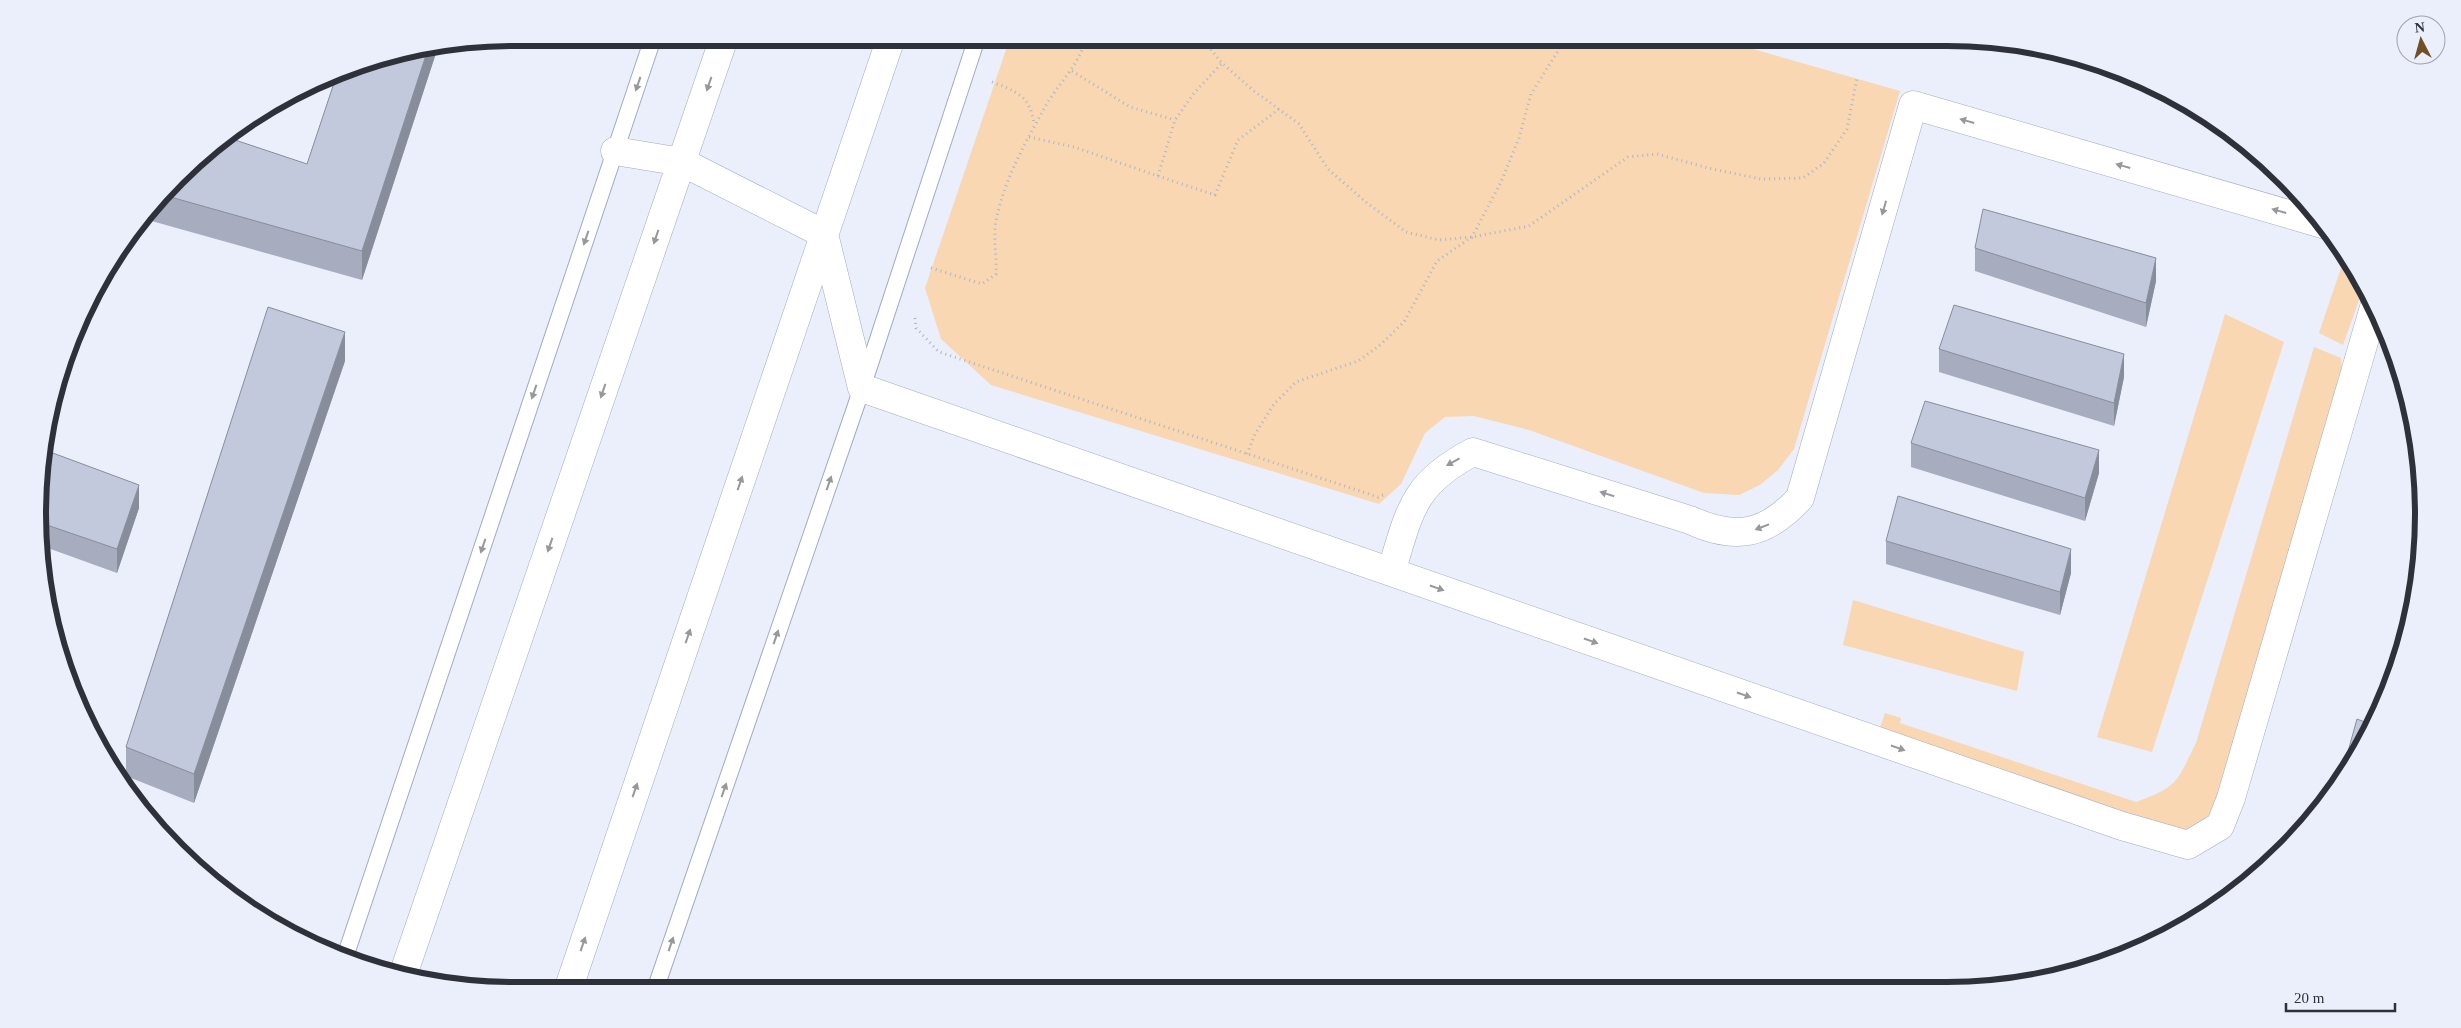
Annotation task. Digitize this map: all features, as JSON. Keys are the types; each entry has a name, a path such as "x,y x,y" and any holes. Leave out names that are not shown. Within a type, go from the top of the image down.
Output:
{"street":[{"path":"405,969 721,46"},
{"path":"571,982 888,46"},
{"path":"1391,572 1410,511 1425,486 1447,466 1473,452 1690,520 1712,530 1737,533 1762,529 1783,517 1800,498 1913,105 2311,221"},
{"path":"615,150 682,162 824,234 862,388 2122,826 2188,845 2220,826 2231,798 2371,317"}],"lane":[{"path":"347,951 650,46"},
{"path":"658,982 862,388 974,46"}],"path":[{"path":"904,259 982,284 996,274 996,222 1005,191 1034,125 1054,92 1072,71 1083,46"},
{"path":"1208,46 1222,63 1299,124 1328,169 1367,204 1406,232 1439,240 1472,237 1529,226 1628,156 1657,154 1712,169 1761,179 1803,178 1824,163 1847,129 1857,78"},
{"path":"1247,454 1255,434 1274,404 1296,382 1358,361 1379,346 1404,322 1437,261 1472,237 1501,182 1519,138 1531,94 1561,46"},
{"path":"1158,176 1175,120 1194,93 1222,63"},
{"path":"1072,71 1130,107 1175,120"},
{"path":"966,72 1010,89 1026,99 1033,113 1034,125"},
{"path":"1028,138 1074,147 1215,195 1238,140 1279,109"},
{"path":"915,311 916,328 939,352 1378,497 1386,493"}],"shaded area":[{"path":"1007,46 1742,46 1900,91 1794,449 1778,470 1760,485 1739,495 1704,493 1529,430 1474,416 1445,417 1425,433 1401,484 1379,504 991,385 941,339 925,288"},
{"path":"2342,264 2361,296 2343,345 2319,333"},
{"path":"2225,314 2284,342 2152,752 2097,737"},
{"path":"2314,347 2341,358 2342,373 2217,807 2186,836 1877,736 1885,713 1901,718 1900,723 2136,802 2169,787 2180,775 2196,743"},
{"path":"1853,600 2024,652 2017,691 1843,645"}],"building":[{"path":"426,54 362,251 170,197 206,162 234,140 307,164 334,82 393,62"},
{"path":"1983,209 2156,258 2146,303 1975,248"},
{"path":"1954,305 2124,354 2114,403 1939,349"},
{"path":"268,307 345,332 194,774 126,747"},
{"path":"1925,401 2099,450 2085,498 1911,443"},
{"path":"50,452 139,485 117,549 46,525 47,483"},
{"path":"1898,496 2071,549 2060,592 1886,541"},
{"path":"2357,719 2366,723 2352,748 2346,757"}]}
